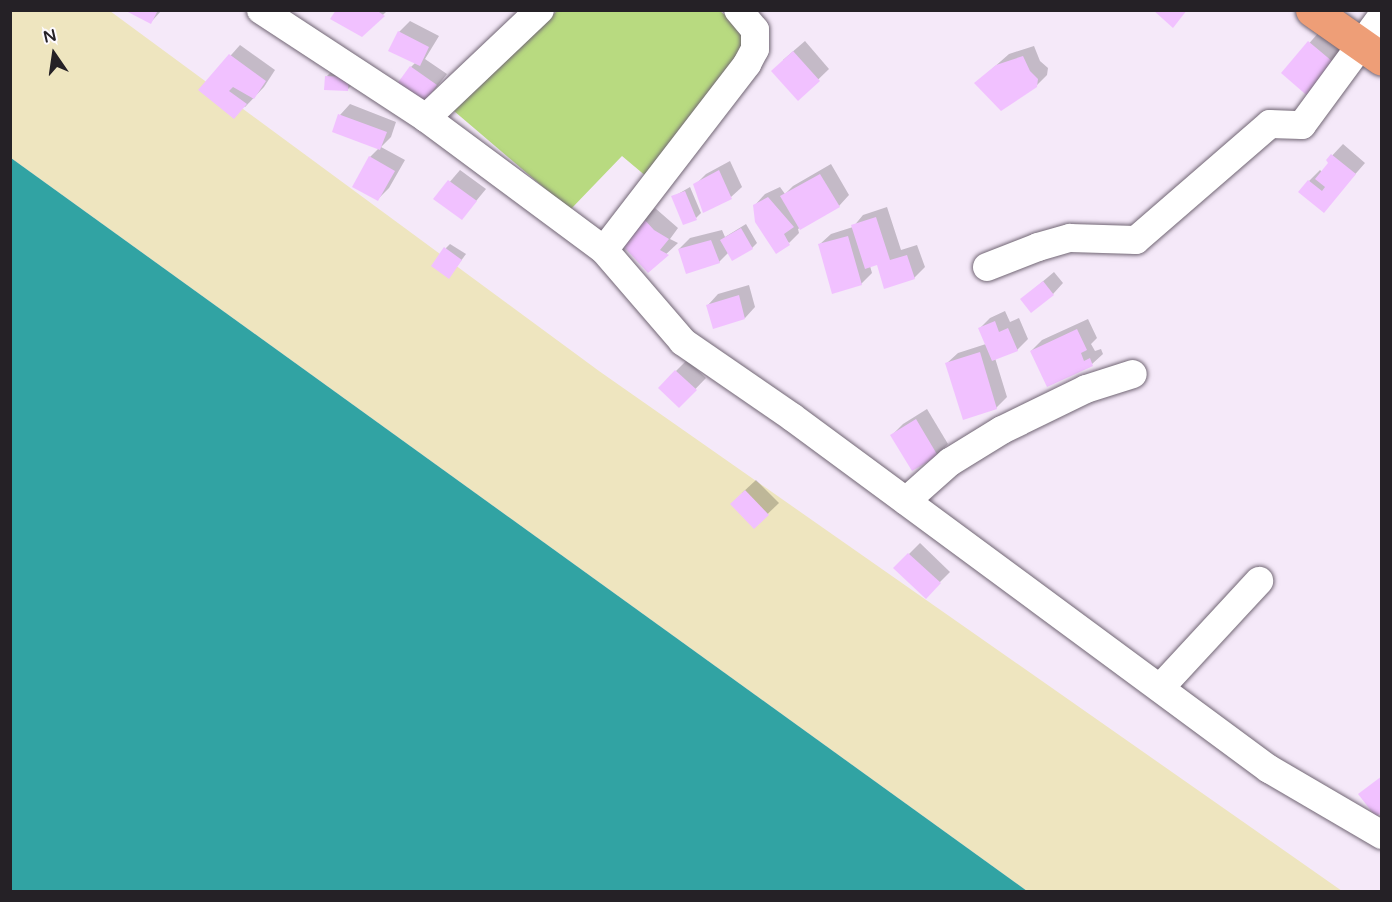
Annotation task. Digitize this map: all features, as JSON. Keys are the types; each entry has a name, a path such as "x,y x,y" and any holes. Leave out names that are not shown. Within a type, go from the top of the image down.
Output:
{"main road":[{"path":"1312,10 1372,51"}],"street":[{"path":"261,10 426,118 604,250 683,342 792,417 1269,769 1382,835"},
{"path":"426,118 540,10"},
{"path":"604,250 747,64 755,49 755,30 738,10"},
{"path":"987,267 1038,247 1070,238 1137,240 1270,124 1302,125 1372,51 1382,16"},
{"path":"906,501 950,462 1002,430 1086,389 1132,374"},
{"path":"1160,688 1259,581"}],"shaded area":[{"path":"557,11 720,11 755,39 647,177 622,156 570,210 454,111"},
{"path":"11,158 1027,891 11,891"}],"sand":[{"path":"11,11 110,11 599,371 1342,891 1027,891 11,158"}],"building":[{"path":"124,10 158,10 151,24"},
{"path":"336,10 376,10 385,16 362,37 330,19"},
{"path":"1153,10 1187,10 1173,28"},
{"path":"398,31 429,47 420,66 388,51"},
{"path":"1308,41 1339,67 1311,99 1281,73"},
{"path":"793,51 820,81 798,101 771,71"},
{"path":"229,54 266,81 254,99 233,87 229,91 247,104 234,119 198,90"},
{"path":"1023,56 1030,71 1038,79 1037,87 1001,111 974,83 996,65"},
{"path":"410,66 437,85 422,107 394,88"},
{"path":"325,76 349,77 348,91 324,90"},
{"path":"338,114 387,132 380,150 332,132"},
{"path":"1331,154 1356,174 1324,213 1298,192 1308,180 1322,191 1325,187 1315,179 1328,163 1326,160"},
{"path":"369,156 395,171 378,201 352,187"},
{"path":"719,170 732,199 703,213 693,184"},
{"path":"820,174 840,207 800,230 780,196"},
{"path":"448,180 477,201 462,220 433,199"},
{"path":"685,191 697,220 683,225 671,196"},
{"path":"768,197 794,227 784,234 790,245 776,254 755,222 753,205"},
{"path":"876,217 890,260 907,255 915,279 884,289 877,265 865,269 851,225"},
{"path":"643,218 654,230 669,239 660,250 669,255 648,273 624,247"},
{"path":"741,228 753,249 732,261 720,240"},
{"path":"848,236 862,285 832,294 818,244"},
{"path":"711,240 720,263 686,274 678,249"},
{"path":"444,247 462,260 449,279 431,266"},
{"path":"1043,281 1054,295 1031,313 1020,299"},
{"path":"739,295 745,319 713,329 706,305"},
{"path":"995,321 999,332 1008,328 1018,351 992,361 978,328"},
{"path":"1077,329 1087,350 1081,353 1084,361 1090,358 1093,366 1047,387 1030,351"},
{"path":"980,352 997,409 963,420 945,363"},
{"path":"675,370 697,390 679,408 658,388"},
{"path":"916,419 938,456 912,471 890,435"},
{"path":"745,490 769,515 754,529 730,504"},
{"path":"908,553 941,583 926,599 893,568"},
{"path":"1382,776 1382,812 1376,817 1358,794"}]}
